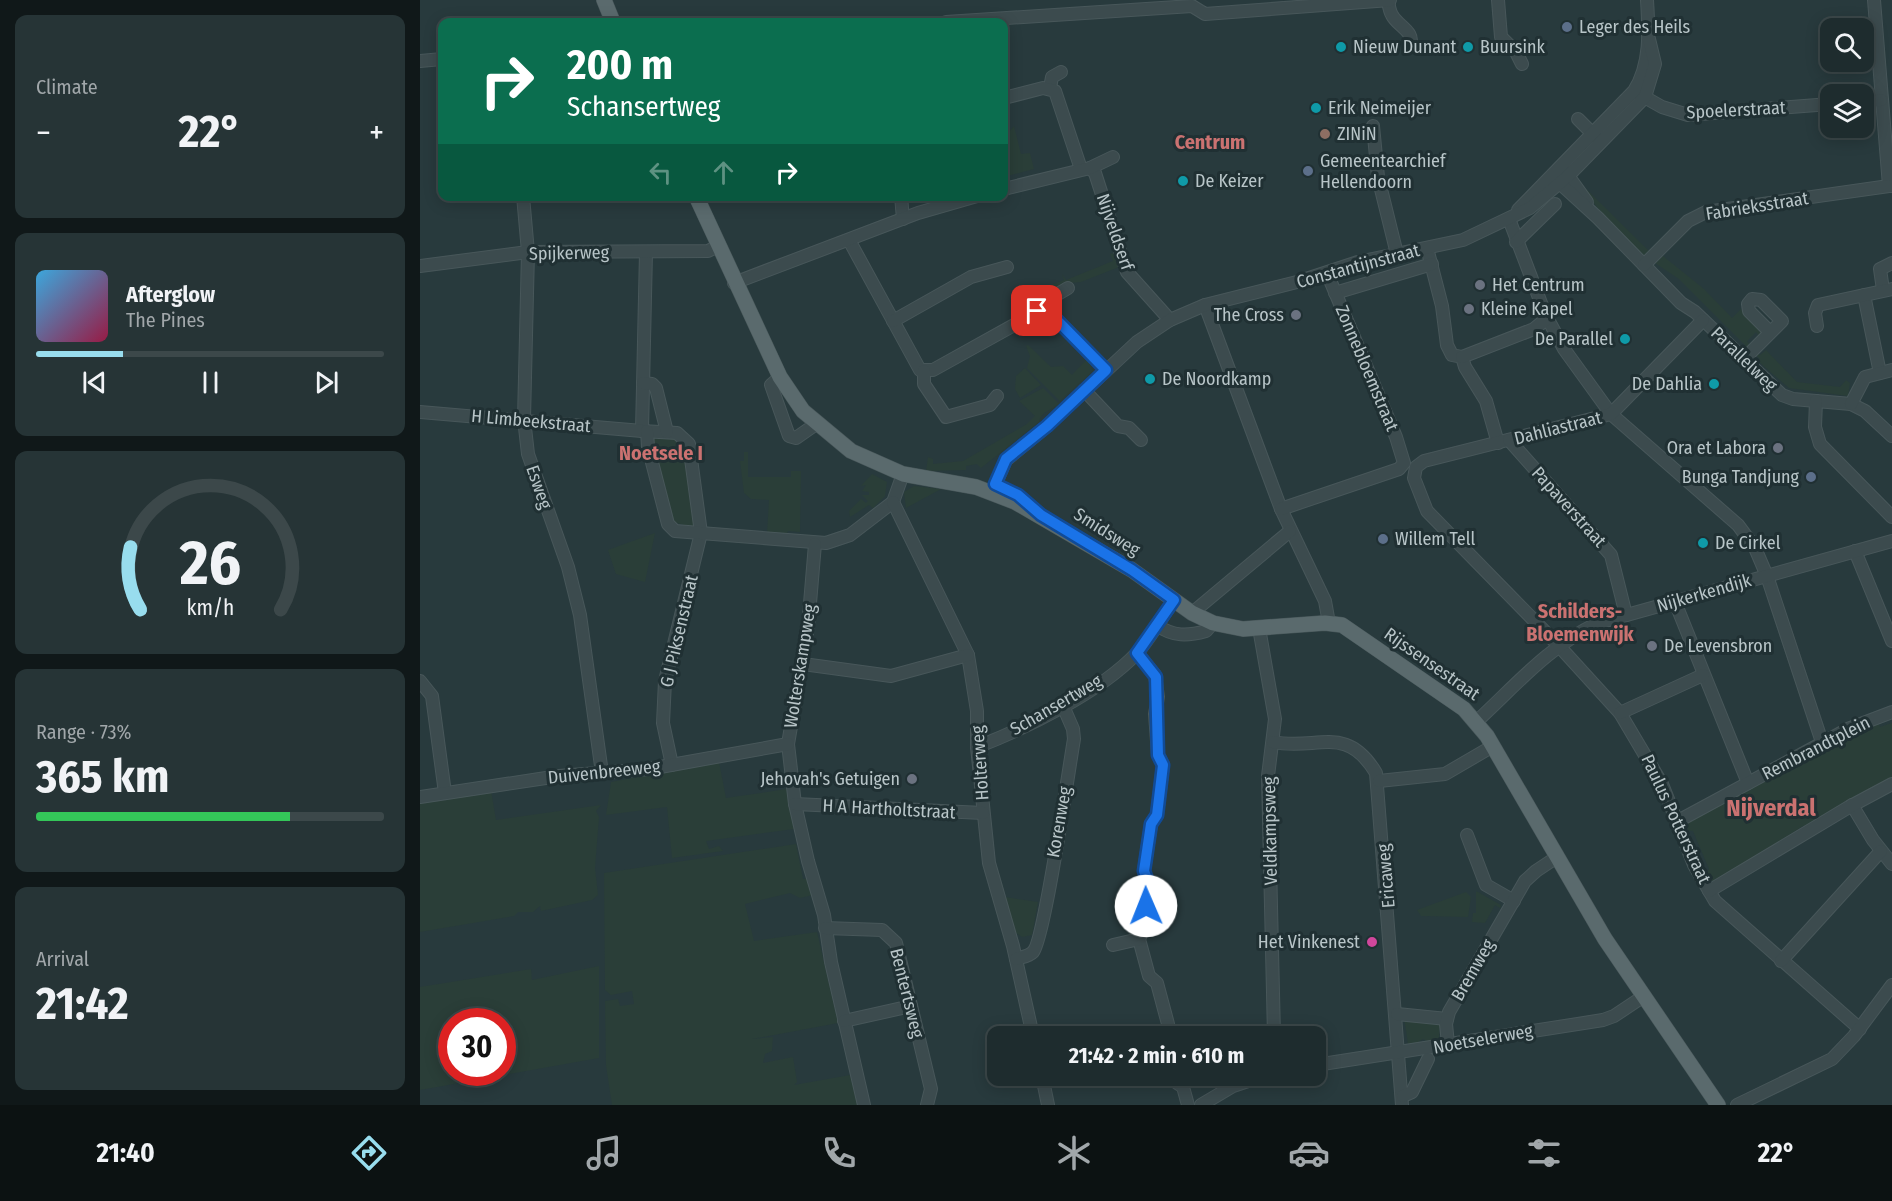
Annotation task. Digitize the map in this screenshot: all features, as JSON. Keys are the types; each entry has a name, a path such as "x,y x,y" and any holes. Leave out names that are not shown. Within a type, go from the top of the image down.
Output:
{"main road":[{"path":"604,0 611,18"},
{"name":"Smidsweg","path":"698,201 734,283 780,377 803,411 851,451 903,474 924,479 965,478 1018,495 1041,515 1132,570 1192,613 1213,623 1235,628 1329,623"},
{"name":"Rijssensestraat","path":"1329,623 1342,625 1464,709 1477,721 1610,947 1718,1105"}],"street":[{"path":"998,18 1192,3 1204,14 1389,0 1392,15 1410,34 1412,40 1409,46"},
{"path":"1498,0 1501,38 1516,52 1522,64"},
{"name":"Constantijnstraat","path":"993,488 1006,459 1047,426 1137,342 1170,320 1205,305 1327,273 1358,262 1469,238 1530,208 1640,94 1655,64 1649,39 1647,0"},
{"path":"1874,0 1890,186"},
{"path":"420,61 438,59"},
{"path":"1008,97 1050,88 1052,77 1061,72"},
{"name":"Nijveldserf","path":"1050,88 1059,94 1085,168 1095,173 1124,266 1141,291 1170,320"},
{"name":"Spoelerstraat","path":"1640,94 1668,110 1689,115 1820,105"},
{"path":"1874,100 1881,100"},
{"path":"1578,119 1597,138"},
{"path":"1373,126 1378,177 1397,254"},
{"path":"1008,188 1085,168 1113,157"},
{"name":"Parallelweg","path":"1560,176 1681,303 1699,316 1782,395 1851,404 1865,411 1892,436"},
{"name":"Fabrieksstraat","path":"1644,265 1688,220 1706,212 1890,186"},
{"name":"Esweg","path":"523,201 528,252 524,419 533,473 568,567 580,615 602,773"},
{"path":"901,201 903,219"},
{"path":"734,283 903,219 961,201"},
{"path":"1516,242 1555,204"},
{"path":"1509,219 1544,310 1545,320"},
{"path":"849,240 917,366 924,371 933,370 1035,312 1044,310 1051,298 1068,288"},
{"name":"Spijkerweg","path":"420,266 528,252 646,252 708,250 718,246"},
{"name":"Papaverstraat","path":"1427,248 1442,306 1447,345 1452,355 1462,357 1465,367 1486,401 1504,442 1611,555 1626,615"},
{"path":"646,252 643,383 645,431 670,529 815,544 826,543 850,535 893,502 903,474"},
{"path":"1817,326 1815,313 1818,305 1888,289 1881,267 1892,263"},
{"name":"Constantijnstraat","path":"1335,293 1432,264"},
{"path":"893,321 971,277 1007,267"},
{"name":"Zonnebloemstraat","path":"1327,273 1427,511 1559,646"},
{"path":"1851,404 1860,382 1865,377 1886,371 1864,295"},
{"path":"1205,305 1281,509 1325,601 1329,623"},
{"path":"1044,310 1106,370"},
{"name":"Dahliastraat","path":"1281,509 1424,461 1611,414 1699,316"},
{"path":"1462,357 1534,329 1545,320"},
{"path":"1545,320 1550,323 1564,348 1611,414 1740,527 1755,548 1767,576 1822,742"},
{"path":"1744,359 1770,332"},
{"path":"924,371 924,384 946,417 990,405 997,396"},
{"path":"780,377 771,385 789,436 796,438 816,424"},
{"path":"643,383 652,384 656,388 667,432 645,431"},
{"path":"1084,390 1118,426 1129,428 1142,440"},
{"path":"1816,401 1815,427 1820,444 1892,517"},
{"name":"H Limbeekstraat","path":"420,412 645,431"},
{"name":"G J Piksenstraat","path":"667,432 677,433 689,444 701,533 665,681 663,723 672,765"},
{"name":"Holterweg","path":"893,502 968,655 976,711 977,747 989,863 1014,952 1031,1026"},
{"path":"1192,613 1290,531"},
{"name":"Nijkerkendijk","path":"1477,721 1521,676 1559,646 1598,623 1892,541"},
{"name":"Wolterskampweg","path":"815,544 803,664 792,707 788,744 795,804 808,861 824,915 825,928"},
{"path":"1855,551 1892,641"},
{"name":"Schansertweg","path":"977,747 1063,706 1093,687 1137,653 1174,600"},
{"path":"1675,602 1748,783"},
{"path":"1157,625 1170,634 1180,635 1206,631 1213,623"},
{"name":"Veldkampsweg","path":"1259,628 1275,711 1268,776 1274,1026"},
{"name":"Paulus Potterstraat","path":"1559,646 1620,713 1645,750 1678,821 1694,866 1722,909 1860,1029"},
{"path":"1137,653 1156,677 1158,755 1163,765 1157,815 1151,824 1144,871 1148,883 1143,928 1139,939 1149,976 1157,983 1167,1026"},
{"path":"803,664 891,676 968,655"},
{"path":"1620,713 1703,675"},
{"path":"420,681 432,696 445,793"},
{"name":"Korenweg","path":"1014,952 1032,952 1037,940 1074,739 1073,729 1063,706"},
{"name":"Rembrandtplein","path":"1678,821 1822,742 1892,712"},
{"path":"1273,742 1343,742 1371,765 1379,781 1439,776 1461,766 1493,746"},
{"name":"Duivenbreeweg","path":"420,797 559,776 672,765 788,744"},
{"name":"Ericaweg","path":"1379,781 1403,1100"},
{"path":"1709,891 1852,805 1892,784"},
{"name":"H A Hartholtstraat","path":"795,804 983,813"},
{"path":"1852,805 1881,851 1892,864"},
{"path":"1467,835 1486,885 1514,901"},
{"path":"1781,961 1881,851"},
{"name":"Bremweg","path":"1448,1044 1447,1019 1514,901 1532,874 1557,857"},
{"path":"825,928 864,1105"},
{"name":"Bentertsweg","path":"825,928 882,930 891,935 896,943 931,1089 927,1105"},
{"path":"1113,945 1139,939"},
{"path":"1737,1105 1832,1059 1860,1029 1892,985"},
{"name":"Noetselerweg","path":"1326,1064 1448,1044 1502,1038 1607,1019 1644,996"},
{"path":"844,1021 911,1006"},
{"path":"1397,1014 1447,1019"},
{"name":"Ericaweg","path":"1403,1100 1412,1092 1428,1059"},
{"path":"1044,1086 1048,1105"},
{"path":"1182,1086 1188,1105"},
{"path":"1201,1105 1233,1086"}],"green space":[{"path":"1014,126 1021,154 1030,153 1034,169 1008,176 1008,133"},
{"path":"1582,185 1650,252 1645,257 1605,217 1580,186"},
{"path":"1115,253 1119,267 1081,282 1070,283 1043,305 1029,310 1026,308 1021,289 1025,295 1064,280 1062,274 1066,280 1113,261 1110,254"},
{"path":"1663,256 1704,289 1732,318 1741,309 1762,329 1760,337 1756,332 1747,341 1751,346 1748,348 1679,279 1655,263"},
{"path":"1028,345 1051,367 1063,366 1072,375 1087,359 1093,371 1060,401 1027,368 1030,356 1026,346"},
{"path":"1766,350 1797,382 1840,387 1846,380 1850,383 1848,396 1789,388 1758,361 1760,359 1754,354 1755,351 1760,355"},
{"path":"1025,368 1041,385 1020,398 1015,389 1016,376"},
{"path":"1043,388 1059,404 1045,413 1039,422 981,468 977,464 966,466 966,470 926,471 928,457 933,459 933,464 963,461 1027,424 1035,416 1019,401"},
{"path":"655,435 676,437 688,446 695,525 690,527 671,521 651,439"},
{"path":"744,452 748,452 748,477 791,477 791,471 801,471 800,532 788,531 786,536 767,534 769,500 751,499 744,493 740,461 744,461"},
{"path":"872,474 887,482 885,496 873,508 869,505 850,517 849,511 861,499 866,503 868,501 862,495 869,495 869,492 862,491 866,485 861,486"},
{"path":"914,486 941,489 906,508 904,492"},
{"path":"655,533 645,582 616,574 608,550"},
{"path":"1878,720 1880,727 1892,723 1892,780 1807,827 1803,826 1714,884 1708,883 1704,877 1709,869 1693,831 1685,830 1685,822 1779,770 1782,775 1806,763 1803,757 1841,737 1844,743 1867,732 1864,726"},
{"path":"719,762 726,798 787,789 794,829 706,841 709,849 719,846 723,851 672,858 667,807 606,815 611,782"},
{"path":"491,790 496,820 601,805 596,811 599,817 595,868 598,895 592,900 541,911 540,906 533,912 518,912 514,916 420,932 420,801"},
{"path":"796,844 803,879 810,878 813,895 800,898 790,893 745,904 754,941 817,932 838,1023 752,1039 773,1037 772,1051 765,1054 763,1063 793,1057 797,1082 794,1085 850,1075 858,1105 612,1105 606,1065 605,1001 618,999 620,1006 634,1004 632,991 611,995 605,990 604,873"},
{"path":"1476,891 1501,905 1500,908 1495,905 1485,923 1472,922 1473,913 1476,913"},
{"path":"1466,892 1471,897 1468,917 1421,916 1417,910"},
{"path":"1005,897 1038,902 1032,935 1022,937 1015,932"},
{"path":"599,966 599,1058 516,1073 516,1008 438,1008 438,1086 442,1086 420,1090 420,987 531,969 532,980"},
{"path":"1404,1017 1440,1021 1439,1038 1436,1041 1428,1042 1423,1039 1415,1044 1408,1044"}],"place":[{"name":"Leger des Heils","path":"1567,27"},
{"name":"Nieuw Dunant","path":"1341,47"},
{"name":"Buursink","path":"1468,47"},
{"name":"Erik Neimeijer","path":"1316,108"},
{"name":"ZINiN","path":"1325,134"},
{"name":"Gemeentearchief Hellendoorn","path":"1308,171"},
{"name":"De Keizer","path":"1183,181"},
{"name":"Het Centrum","path":"1480,285"},
{"name":"Kleine Kapel","path":"1469,309"},
{"name":"The Cross","path":"1296,315"},
{"name":"De Parallel","path":"1625,339"},
{"name":"De Noordkamp","path":"1150,379"},
{"name":"De Dahlia","path":"1714,384"},
{"name":"Ora et Labora","path":"1778,448"},
{"name":"Bunga Tandjung","path":"1811,477"},
{"name":"Willem Tell","path":"1383,539"},
{"name":"De Cirkel","path":"1703,543"},
{"name":"De Levensbron","path":"1652,646"},
{"name":"Jehovah's Getuigen","path":"912,779"},
{"name":"Het Vinkenest","path":"1372,942"}],"district":[{"name":"Centrum","path":"1210,142"},
{"name":"Noetsele I","path":"661,453"},
{"name":"Schilders- Bloemenwijk","path":"1580,622"},
{"name":"Nijverdal","path":"1771,808"}],"route":[{"path":"1037,311 1044,310 1051,314 1106,370 1047,426 1006,459 995,484 1018,495 1041,515 1132,570 1174,600 1137,653 1156,677 1158,697 1155,714 1158,755 1163,765 1157,815 1151,824 1144,871 1148,882 1146,906"}]}
